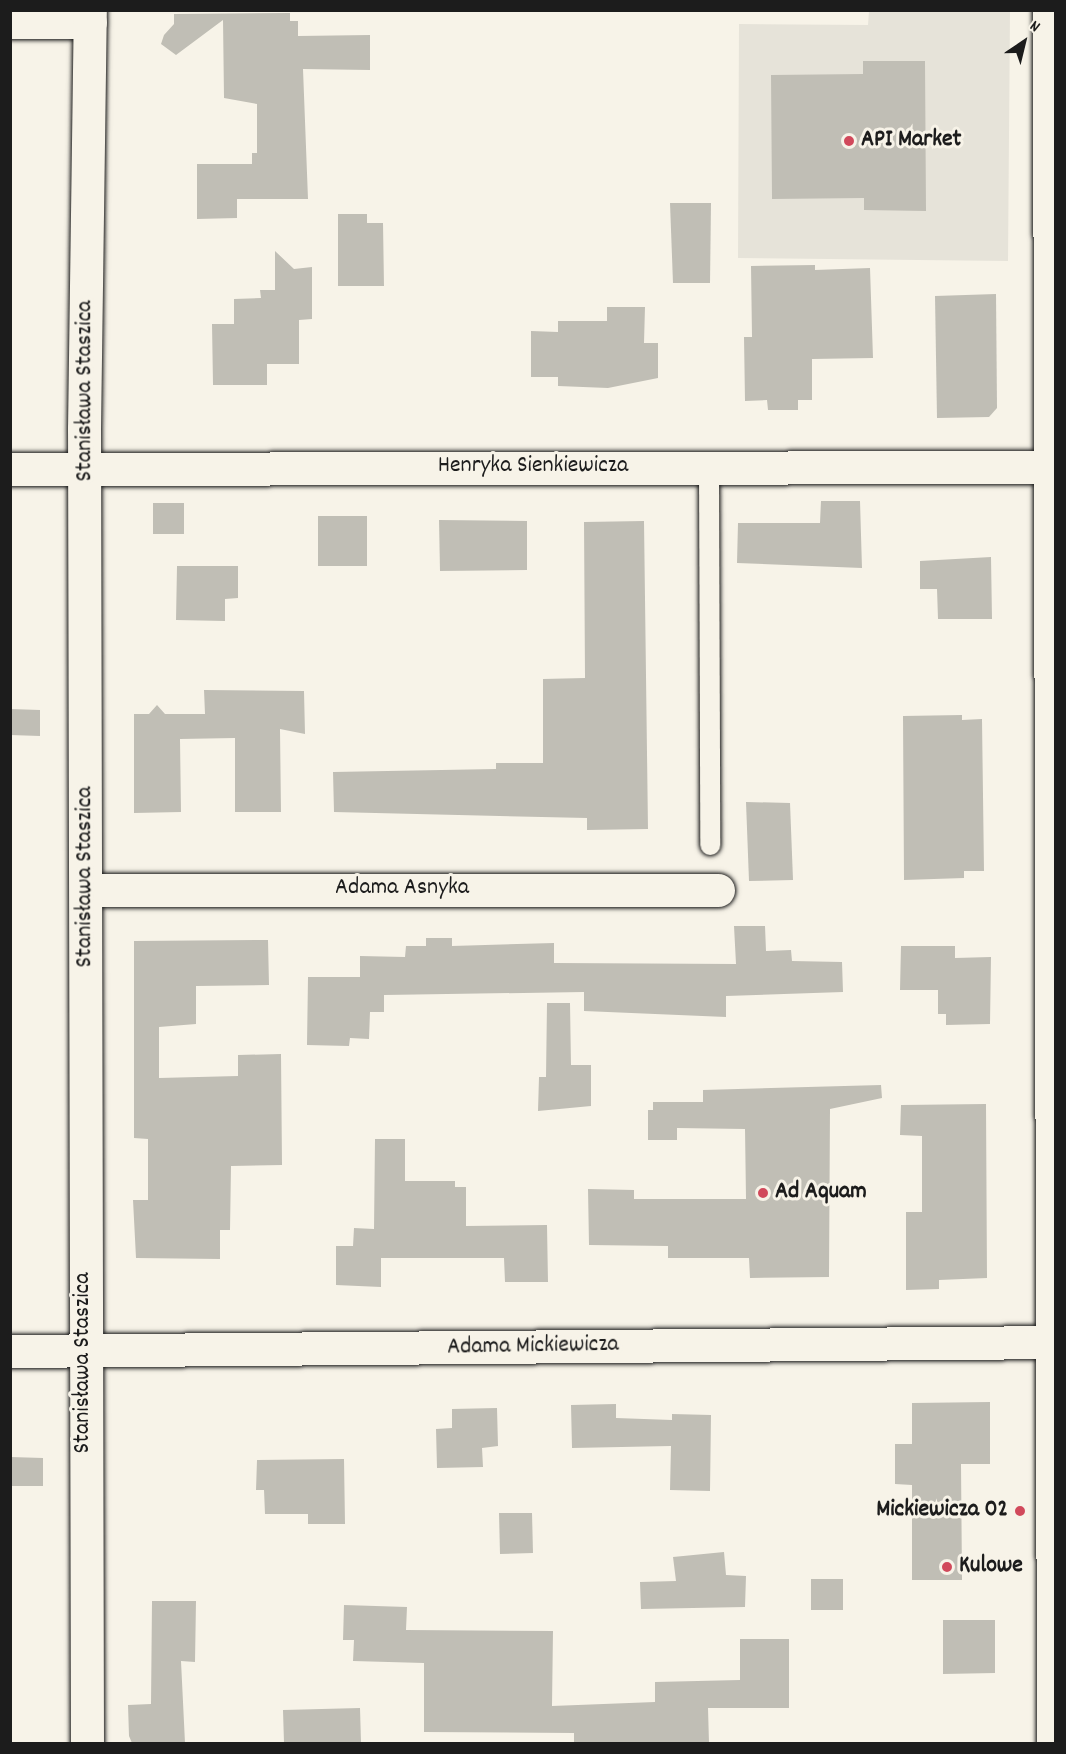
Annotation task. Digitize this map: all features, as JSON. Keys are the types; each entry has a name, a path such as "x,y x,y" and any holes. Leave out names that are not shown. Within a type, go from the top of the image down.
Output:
{"street":[{"path":"1049,10 1053,467 1053,1743"},
{"path":"10,22 90,16"},
{"name":"Stanisława Staszica","path":"87,1743 83,1351 90,16"},
{"name":"Henryka Sienkiewicza","path":"10,469 86,467 1053,467"},
{"name":"Adama Asnyka","path":"87,890 718,890"},
{"name":"Adama Mickiewicza","path":"10,1351 1054,1342"}],"lane":[{"path":"709,466 710,845"}],"shaded area":[{"path":"869,11 1010,11 1008,261 738,258 739,24 868,25"}],"building":[{"path":"290,13 290,21 298,21 298,36 370,35 370,70 303,69 308,199 237,199 237,218 197,219 197,164 252,164 252,153 257,153 257,104 224,98 223,20 176,55 161,44 164,35 174,24 174,14"},
{"name":"API Market","path":"863,61 925,61 926,211 864,210 864,198 772,199 771,75 863,74"},
{"path":"670,203 711,203 710,283 673,283"},
{"path":"338,214 367,214 367,223 383,223 384,286 338,286"},
{"path":"275,251 294,269 312,267 312,319 299,320 299,364 267,364 267,385 213,385 212,324 234,324 234,299 261,298 260,290 275,290"},
{"path":"815,265 815,270 870,268 873,358 812,359 812,400 798,400 798,410 768,410 767,400 745,401 744,337 752,337 751,266"},
{"path":"996,294 997,408 989,417 937,418 935,296"},
{"path":"607,307 645,307 644,343 658,343 658,378 608,388 558,386 558,377 531,377 531,331 558,332 558,321 607,321"},
{"path":"821,501 860,501 862,568 737,563 738,523 820,523"},
{"path":"153,503 184,503 184,534 153,534"},
{"path":"318,516 367,516 367,566 318,566"},
{"path":"439,520 527,521 527,570 440,571"},
{"path":"644,521 648,829 587,830 587,818 334,812 333,772 496,769 496,763 543,763 543,679 585,678 584,522"},
{"path":"991,557 992,619 938,619 937,589 920,589 920,561"},
{"path":"177,566 238,566 238,598 225,599 225,621 176,620"},
{"path":"204,690 304,691 305,734 280,729 281,812 235,812 235,738 180,739 181,812 134,813 134,714 149,714 157,705 165,714 205,714"},
{"path":"10,709 40,710 40,736 10,735"},
{"path":"962,715 962,720 982,719 984,871 964,871 964,878 904,880 903,716"},
{"path":"746,802 790,803 793,880 749,881"},
{"path":"734,926 765,926 766,951 791,950 792,961 842,962 843,992 726,996 726,1017 584,1011 584,992 384,995 384,1012 370,1012 369,1039 350,1038 349,1046 307,1045 308,977 360,977 360,956 405,957 406,946 426,946 426,938 452,938 452,946 554,943 554,963 736,964"},
{"path":"268,940 269,985 196,986 196,1024 159,1027 159,1078 238,1076 238,1055 281,1054 282,1165 231,1166 230,1230 220,1230 220,1259 136,1258 133,1200 148,1200 148,1139 134,1138 134,941"},
{"path":"901,946 955,946 955,958 991,957 990,1024 946,1025 946,1014 938,1014 938,990 900,990"},
{"path":"547,1003 570,1003 571,1065 591,1065 591,1106 538,1111 539,1077 546,1077"},
{"path":"881,1085 882,1098 830,1109 829,1277 750,1278 749,1258 668,1258 668,1246 589,1245 588,1189 634,1190 634,1199 746,1199 745,1129 677,1128 677,1140 648,1140 648,1110 653,1110 653,1102 703,1102 703,1090"},
{"path":"986,1104 987,1278 939,1280 939,1289 906,1290 906,1212 922,1212 922,1136 900,1135 901,1105"},
{"path":"375,1139 405,1139 405,1181 455,1181 455,1187 466,1187 466,1226 547,1225 548,1282 505,1282 504,1258 381,1258 381,1287 336,1285 336,1246 353,1246 354,1228 374,1229"},
{"path":"990,1402 990,1464 961,1464 962,1580 912,1580 912,1485 895,1484 895,1444 912,1444 912,1403"},
{"path":"616,1404 616,1418 672,1420 672,1414 711,1415 710,1491 670,1490 671,1446 572,1448 571,1405"},
{"path":"497,1408 498,1446 482,1448 483,1467 437,1468 436,1429 452,1428 452,1409"},
{"path":"10,1457 43,1458 43,1486 10,1486"},
{"path":"344,1459 345,1524 308,1524 308,1514 265,1514 264,1490 256,1490 257,1460"},
{"path":"499,1513 532,1513 533,1553 500,1554"},
{"path":"724,1552 726,1575 746,1576 745,1607 641,1609 640,1582 676,1581 673,1557"},
{"path":"811,1579 843,1579 843,1610 811,1610"},
{"path":"152,1601 196,1601 195,1662 181,1661 185,1743 132,1743 129,1736 128,1705 151,1704"},
{"path":"344,1605 407,1607 406,1630 553,1631 552,1706 655,1702 655,1682 740,1680 740,1639 789,1639 789,1708 708,1708 709,1743 574,1743 574,1733 424,1732 424,1663 353,1661 354,1640 343,1640"},
{"path":"943,1620 995,1620 995,1673 943,1674"},
{"path":"360,1708 361,1743 284,1743 283,1710"}],"place":[{"name":"API Market","path":"849,141"},
{"name":"Ad Aquam","path":"763,1193"},
{"name":"Mickiewicza 02","path":"1020,1511"},
{"name":"Kulowe","path":"947,1567"}]}
